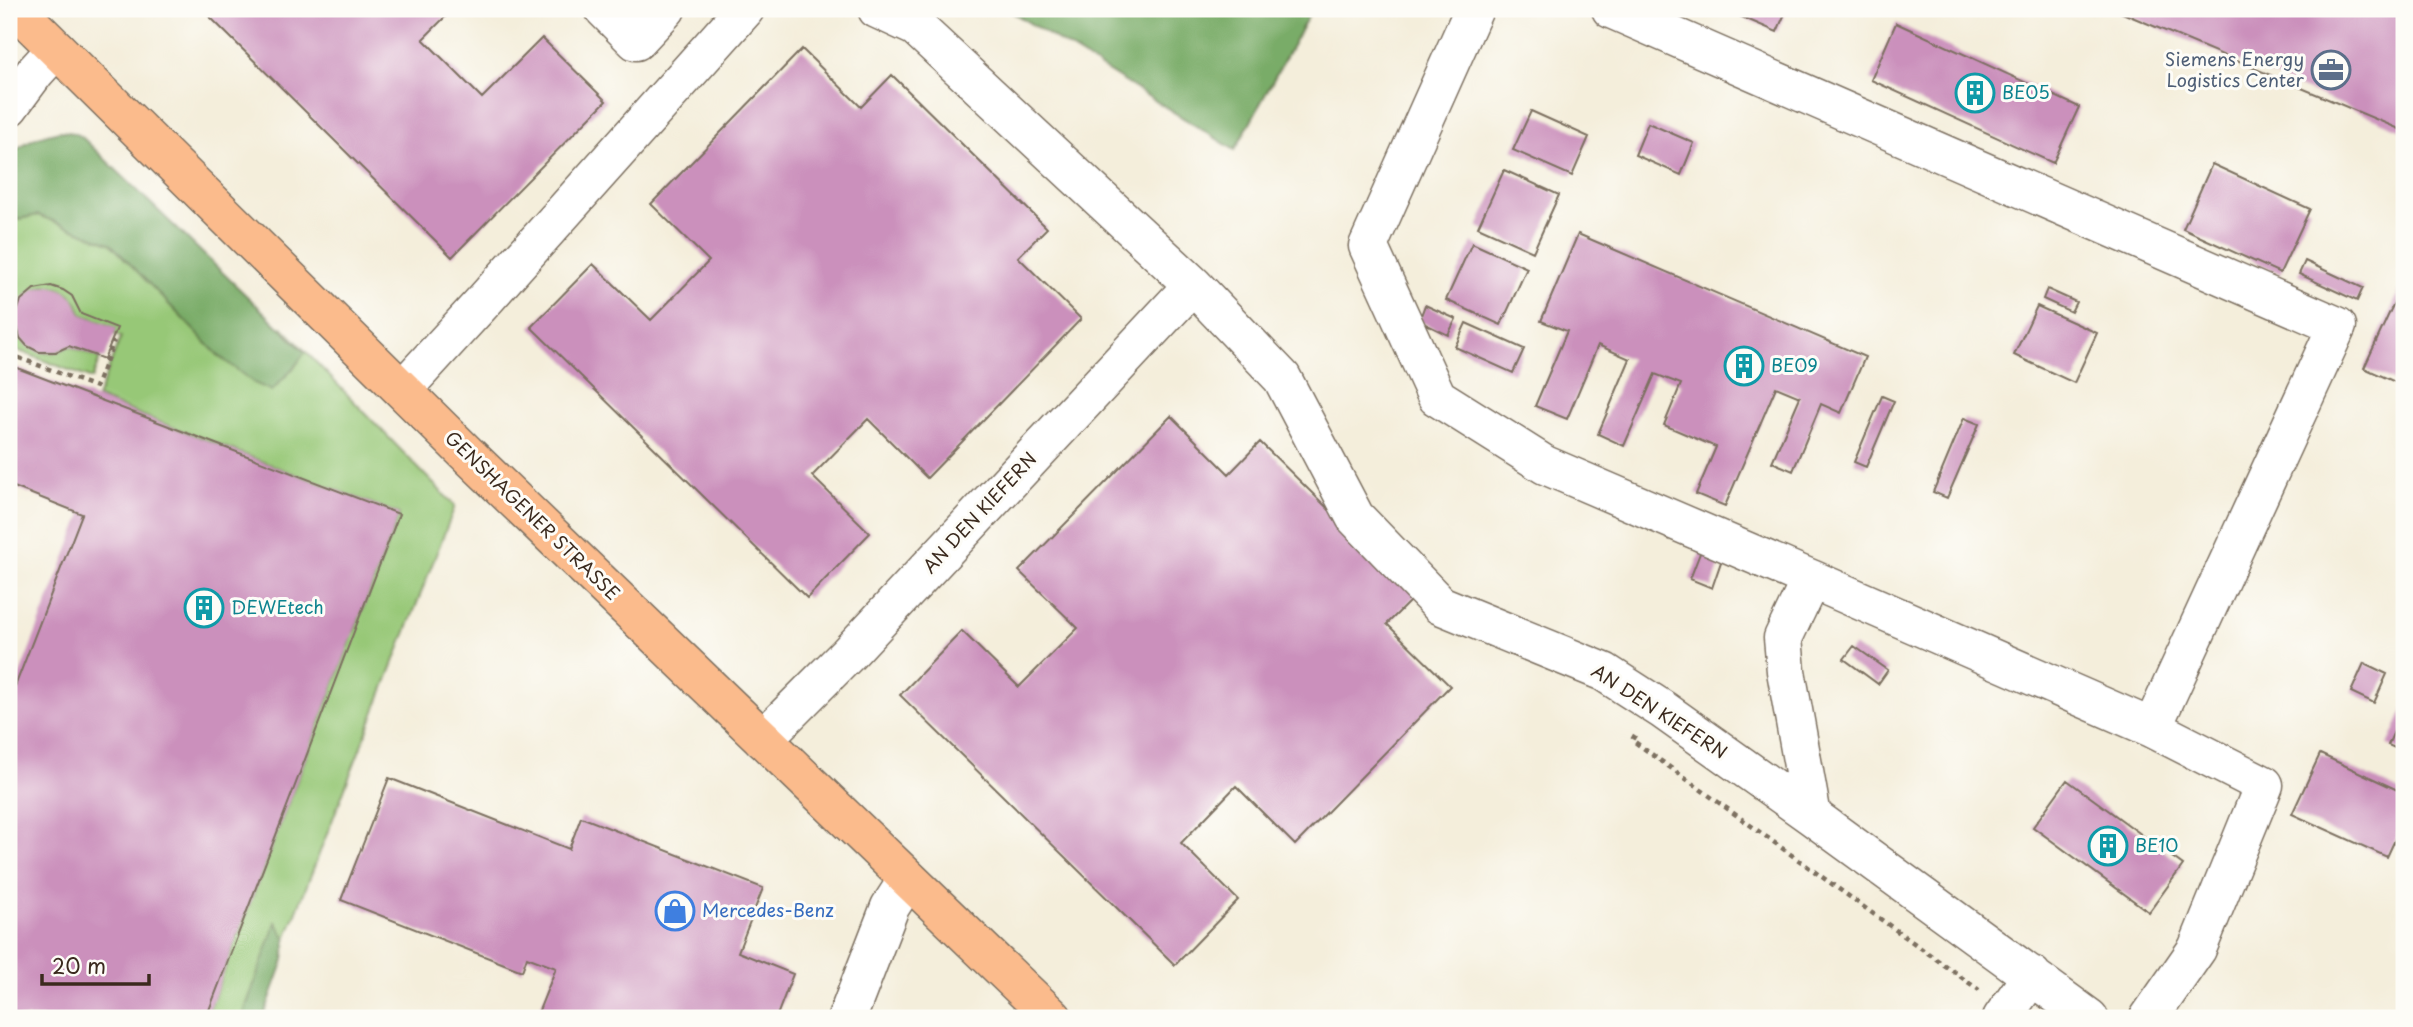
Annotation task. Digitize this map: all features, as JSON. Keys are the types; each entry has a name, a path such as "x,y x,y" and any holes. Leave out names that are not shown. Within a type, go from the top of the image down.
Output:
{"main road":[{"name":"GENSHAGENER STRASSE","path":"40,23 465,452 1053,1018"}],"street":[{"path":"604,9 636,41 666,9"},
{"path":"403,388 746,9"},
{"name":"AN DEN KIEFERN","path":"877,9 916,27 1193,285 1282,378 1355,517 1440,605 1604,672 1812,816 2089,1018"},
{"path":"1474,9 1368,246 1437,397 1545,465 2152,728 2264,785 2197,948 2149,1018"},
{"path":"1611,9 2337,326 2152,728"},
{"path":"9,107 35,72 40,23"},
{"name":"AN DEN KIEFERN","path":"763,739 848,654 1193,285"},
{"path":"1811,579 1783,638 1786,671 1812,816"},
{"path":"847,1018 890,908 908,879"},
{"path":"2005,1014 2032,975"}],"path":[{"path":"9,354 96,387 114,341"},
{"path":"1650,703 1632,740 2005,1014"}],"green space":[{"path":"1007,9 1312,9 1235,150"},
{"path":"60,131 82,137 305,352 272,391 254,383 219,356 110,243 38,215 9,221 9,156 33,139"},
{"path":"38,215 110,243 219,356 282,327 455,506 255,1018 206,1018 399,514 97,398 121,337 114,334 116,328 81,314 73,297 62,289 40,287 25,298 19,310 22,336 30,346 40,352 53,352 69,346 100,358 92,379 9,347 9,221"},
{"path":"276,922 286,939 284,960 263,1018 242,1018"}],"building":[{"path":"202,9 453,9 423,39 482,98 542,38 606,101 452,257"},
{"path":"1723,9 1787,9 1777,32"},
{"name":"Siemens Energy Logistics Center","path":"2113,9 2404,9 2404,131"},
{"name":"BE05","path":"1896,23 2079,107 2053,163 1871,80"},
{"path":"802,49 861,107 892,75 1047,228 1018,257 1081,319 927,478 868,419 812,476 870,533 807,598 531,327 593,264 651,320 709,261 651,204"},
{"path":"1531,111 1589,137 1572,176 1513,150"},
{"path":"1648,123 1694,143 1681,175 1635,155"},
{"path":"2212,164 2310,209 2280,273 2183,229"},
{"path":"1504,170 1559,195 1533,252 1478,227"},
{"name":"BE09","path":"1578,234 1865,357 1841,413 1821,404 1793,471 1772,462 1800,397 1776,387 1725,506 1696,494 1716,447 1664,425 1681,384 1655,374 1624,446 1598,434 1630,359 1598,345 1567,419 1535,406 1567,331 1541,321"},
{"path":"1472,243 1527,268 1501,325 1446,300"},
{"path":"2305,261 2363,288 2357,301 2299,274"},
{"path":"2404,281 2404,386 2364,368"},
{"path":"51,286 72,296 81,314 117,328 104,359 69,346 56,352 39,352 27,346 20,338 15,319 21,300 34,289"},
{"path":"2047,289 2076,302 2071,312 2043,299"},
{"path":"1425,305 1456,319 1448,335 1419,321"},
{"path":"2037,306 2097,333 2074,383 2014,355"},
{"path":"1466,323 1524,349 1513,373 1455,347"},
{"name":"DEWEtech","path":"9,365 399,514 206,1018 9,1018 9,702 82,514 9,485"},
{"path":"1882,396 1894,401 1866,467 1854,462"},
{"path":"1171,416 1229,474 1260,442 1416,595 1387,624 1450,686 1295,845 1236,786 1181,843 1238,900 1175,965 900,695 962,631 1019,687 1078,628 1019,571"},
{"path":"1964,418 1979,424 1947,498 1933,492"},
{"path":"1702,548 1723,556 1712,588 1690,579"},
{"path":"1854,646 1888,670 1878,684 1844,659"},
{"path":"2364,663 2387,674 2374,703 2351,692"},
{"path":"2404,709 2404,752 2388,745"},
{"path":"2320,754 2404,793 2404,820 2387,857 2292,814"},
{"path":"389,778 569,849 581,817 763,888 738,952 793,974 776,1018 536,1018 556,968 527,957 522,971 341,900"},
{"name":"BE10","path":"2067,780 2183,865 2149,912 2033,827"}],"place":[{"name":"Siemens Energy Logistics Center","path":"2331,70"},
{"name":"BE05","path":"1975,93"},
{"name":"BE09","path":"1744,366"},
{"name":"DEWEtech","path":"204,608"},
{"name":"BE10","path":"2108,846"},
{"name":"Mercedes-Benz","path":"675,911"}]}
